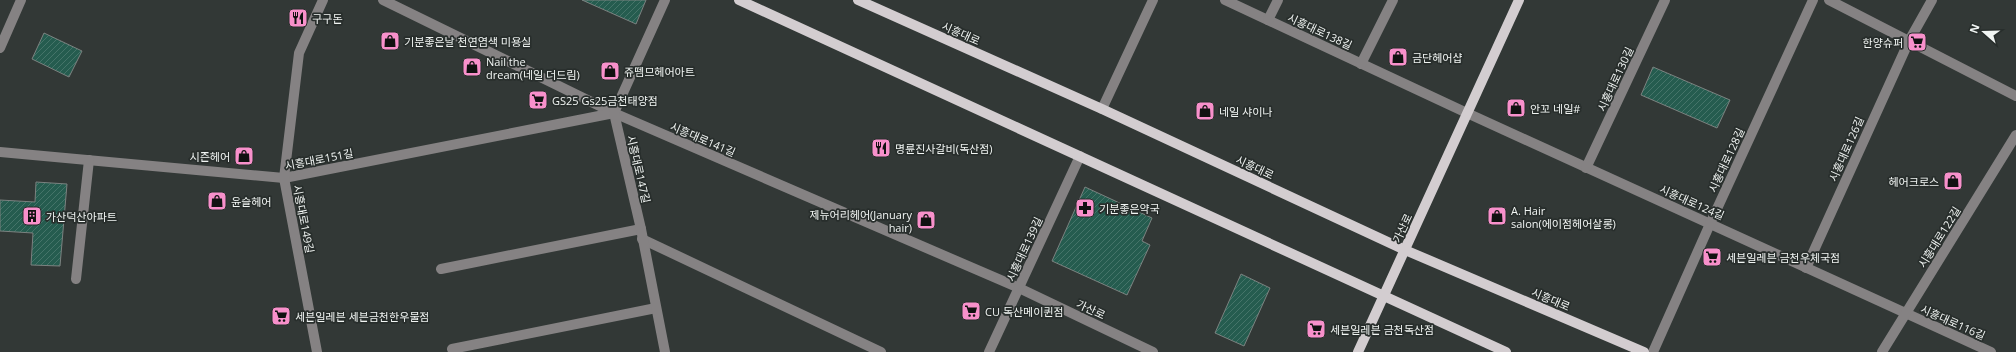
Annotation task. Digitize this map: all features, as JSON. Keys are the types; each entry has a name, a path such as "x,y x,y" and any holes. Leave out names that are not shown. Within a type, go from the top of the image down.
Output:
{"main road":[{"path":"739,0 1506,352"},
{"name":"시흥대로","path":"858,0 1102,109 1405,250 1644,352"},
{"name":"가산로","path":"1358,352 1519,0"}],"street":[{"path":"0,48 21,0"},
{"name":"시흥대로149길","path":"317,352 284,178 299,53 323,0"},
{"name":"시흥대로141길","path":"383,0 614,113 1019,288"},
{"path":"614,113 665,0"},
{"path":"1102,109 1153,0"},
{"name":"시흥대로138길","path":"1225,0 1361,64"},
{"path":"1268,20 1278,0"},
{"path":"1393,0 1361,64 1467,113"},
{"name":"시흥대로130길","path":"1586,168 1664,0"},
{"name":"시흥대로128길","path":"1653,352 1813,0"},
{"path":"1829,0 2016,96"},
{"name":"시흥대로126길","path":"1806,268 1909,41 1932,0"},
{"name":"시흥대로151길","path":"0,152 284,178 614,113"},
{"name":"시흥대로147길","path":"614,113 665,352"},
{"name":"시흥대로124길","path":"1467,113 1906,313"},
{"name":"시흥대로122길","path":"1882,352 2016,136"},
{"name":"시흥대로139길","path":"989,352 1080,156"},
{"path":"76,279 88,160"},
{"path":"441,269 641,234 881,352"},
{"name":"가산로","path":"1019,288 1153,352"},
{"path":"452,349 656,308"},
{"name":"시흥대로116길","path":"1906,313 1991,352"}],"building":[{"path":"582,0 646,0 636,24"},
{"path":"44,33 82,51 69,77 32,59"},
{"path":"1653,67 1730,100 1717,128 1641,95"},
{"name":"가산덕산아파트","path":"36,182 67,184 60,266 31,265 33,233 0,231 0,200 35,202"},
{"path":"1085,187 1152,218 1142,241 1150,245 1127,295 1052,261"},
{"path":"1241,274 1270,288 1244,346 1215,333"}],"place":[{"name":"구구돈","path":"298,18"},
{"name":"기분좋은날 천연염색 미용실","path":"390,41"},
{"name":"한양슈퍼","path":"1917,42"},
{"name":"금단헤어샵","path":"1398,57"},
{"name":"Nail the dream(네일 더드림)","path":"472,67"},
{"name":"쥬뗌므헤어아트","path":"610,71"},
{"name":"GS25 Gs25금천태양점","path":"538,100"},
{"name":"안꼬 네일#","path":"1516,108"},
{"name":"네일 샤이나","path":"1205,111"},
{"name":"명륜진사갈비(독산점)","path":"881,148"},
{"name":"시즌헤어","path":"244,156"},
{"name":"헤어크로스","path":"1953,181"},
{"name":"윤슬헤어","path":"217,201"},
{"name":"기분좋은약국","path":"1085,208"},
{"name":"가산덕산아파트","path":"32,216"},
{"name":"A. Hair salon(에이점헤어살롱)","path":"1497,216"},
{"name":"제뉴어리헤어(January hair)","path":"926,220"},
{"name":"세븐일레븐 금천우체국점","path":"1712,257"},
{"name":"CU 독산메이퀸점","path":"971,311"},
{"name":"세븐일레븐 세븐금천한우물점","path":"281,316"},
{"name":"세븐일레븐 금천독산점","path":"1316,329"}]}
